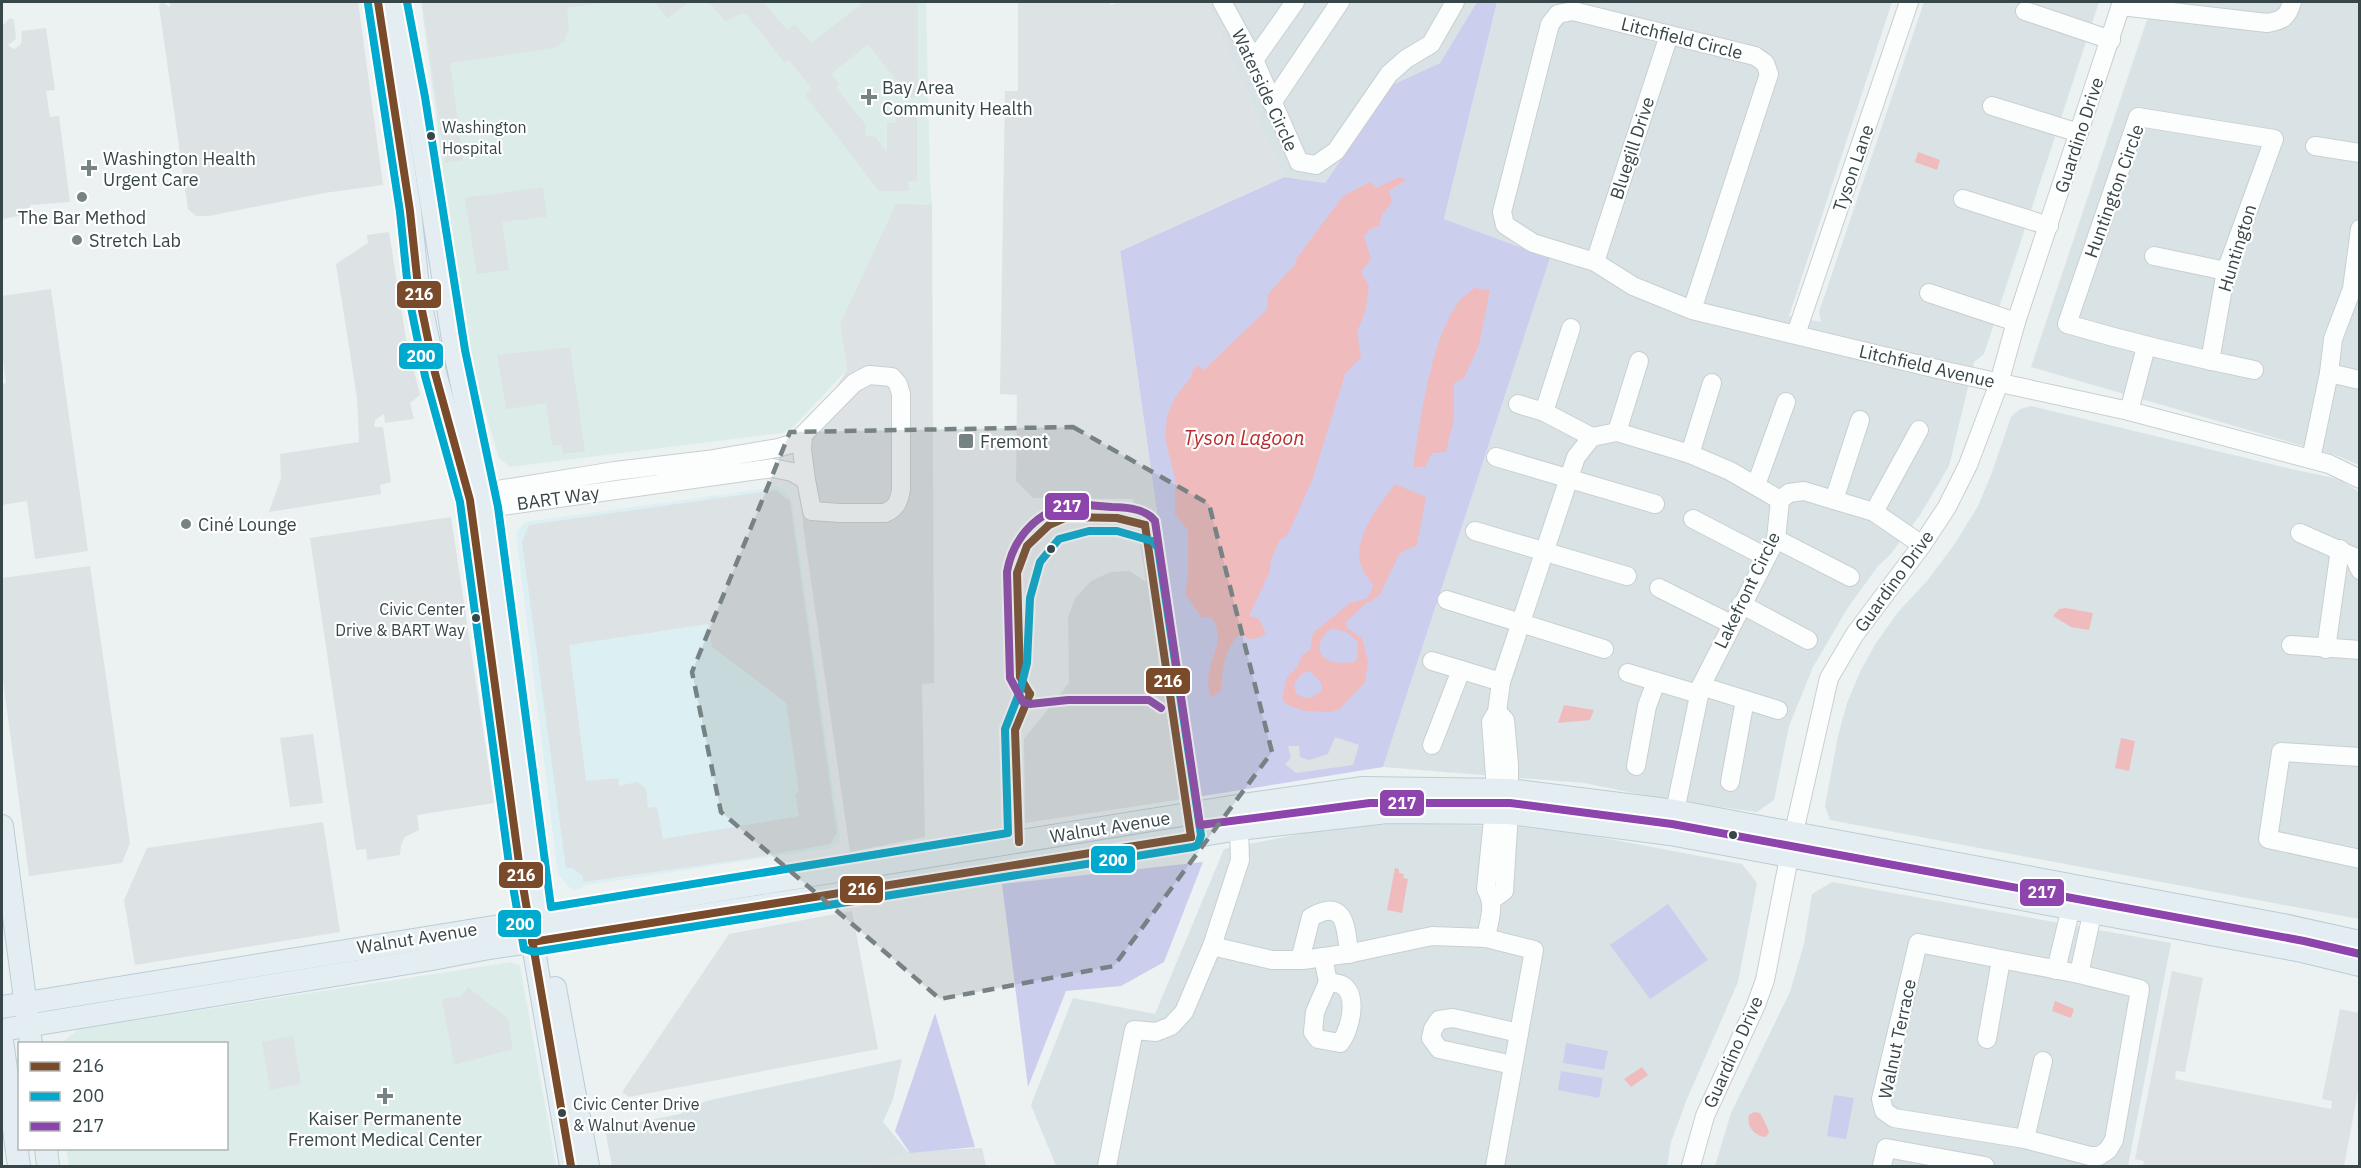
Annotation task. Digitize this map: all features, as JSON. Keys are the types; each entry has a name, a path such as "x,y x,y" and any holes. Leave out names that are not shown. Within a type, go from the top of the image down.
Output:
{"main road":[{"path":"392,2 419,296 435,373 481,500 570,1167"},
{"name":"Walnut Avenue","path":"2,1030 537,930 1250,804 1370,788 1503,790 1675,811 1794,832 2360,965"},
{"name":"Walnut Avenue","path":"537,930 1239,828 1371,813 1502,813 1670,834 1789,856 2084,900 2283,925 2360,942"},
{"path":"2,826 28,1024"},
{"path":"537,930 588,1167"},
{"name":"Walnut Avenue","path":"2,1007 28,1024"},
{"path":"2,1040 19,1167"},
{"path":"46,1150 48,1167"}],"street":[{"name":"Waterside Circle","path":"1222,2 1254,60 1299,162 1316,165 1336,151 1389,74 1406,59 1431,44 1455,2"},
{"path":"1254,60 1295,2"},
{"path":"1272,103 1340,2"},
{"name":"Tyson Lane","path":"1796,334 1909,2"},
{"path":"2122,4 2267,23 2279,22 2287,16 2292,2"},
{"name":"Guardino Drive","path":"1691,1167 1705,1116 1756,1005 1765,980 1794,832 1829,678 1855,634 1922,545 1962,480 1999,383 2016,322 2122,4"},
{"name":"Litchfield Circle","path":"1505,225 1502,212 1550,24 1558,14 1574,11 1755,56 1765,63 1769,74 1692,310"},
{"path":"2025,11 2111,40"},
{"name":"Bluegill Drive","path":"1595,262 1670,35"},
{"path":"1992,106 2079,133"},
{"name":"Huntington Circle","path":"2146,347 2067,324 2138,117 2274,139"},
{"name":"Huntington","path":"2210,361 2226,272 2274,139"},
{"path":"2315,146 2360,153"},
{"path":"1963,199 2049,226"},
{"name":"Litchfield Avenue","path":"1505,225 1533,243 1595,262 1633,286 1692,310 1999,383 2129,411 2311,459 2360,478"},
{"path":"2311,459 2329,373 2333,339 2352,289 2360,229"},
{"path":"2154,256 2226,272"},
{"path":"1929,293 2016,322"},
{"path":"1544,412 1571,328"},
{"path":"2129,411 2146,347 2254,370"},
{"path":"1617,432 1639,360"},
{"path":"2329,373 2360,380"},
{"name":"BART Way","path":"481,500 615,471 770,450 791,444 803,435 831,404 860,379 869,375 892,377 898,384 901,394 901,490 892,510 885,513 812,511 802,450 803,435"},
{"path":"1690,454 1712,383"},
{"path":"1756,485 1786,402"},
{"path":"1518,404 1544,412 1592,437 1617,432 1690,454 1730,471 1780,500 1789,493 1804,491 1874,513 1922,545"},
{"path":"1834,500 1860,420"},
{"path":"1874,513 1919,430"},
{"path":"1486,938 1493,899 1486,889 1502,813 1507,728 1505,720 1497,712 1501,682 1576,457 1592,437"},
{"path":"1496,457 1655,504"},
{"name":"BART Way","path":"481,500 773,468 792,472 806,480"},
{"name":"Lakefront Circle","path":"1675,811 1699,690 1776,539 1780,500"},
{"path":"1693,519 1766,557"},
{"path":"1475,531 1627,576"},
{"path":"2300,533 2354,557 2360,570"},
{"path":"1776,539 1850,577"},
{"path":"2326,649 2340,549"},
{"path":"1659,588 1731,624"},
{"path":"1448,600 1604,649"},
{"path":"1741,604 1808,640"},
{"path":"2291,645 2360,650"},
{"path":"1432,661 1501,682"},
{"path":"1432,745 1461,670"},
{"path":"1628,673 1656,682 1745,700 1778,710"},
{"path":"1636,766 1647,706 1656,682"},
{"path":"1730,782 1745,700"},
{"path":"2360,757 2281,752 2268,839 2360,859"},
{"path":"1107,1167 1134,1030 1156,1032 1171,1026 1184,1012 1212,946 1240,860 1239,828"},
{"path":"2056,970 2084,900"},
{"path":"2079,975 2084,900"},
{"path":"1300,960 1311,917 1321,911 1338,912 1346,924 1349,954"},
{"path":"1212,946 1272,960 1300,960 1349,954 1432,936 1486,938 1534,950 1495,1167"},
{"name":"Walnut Terrace","path":"1918,942 2056,970 2140,989 2114,1140 2108,1150 2099,1156 2081,1155 2025,1139 1893,1118 1884,1111 1881,1098 1918,942"},
{"path":"1323,957 1328,982"},
{"path":"1987,1039 2001,960"},
{"path":"1513,1065 1439,1049 1431,1038 1433,1029 1439,1020 1453,1018 1519,1032"},
{"path":"2025,1139 2043,1061"},
{"path":"1882,1167 1886,1148 1985,1167"}],"highlighted area":[{"path":"1073,427 1209,504 1272,752 1114,966 940,999 721,812 692,672 790,432"}],"shaded area":[{"path":"162,2 170,7 170,2 358,2 383,185 324,193 209,216 196,216 188,209 159,6"},
{"name":"Washington Hospital","path":"421,2 926,2 932,205 896,205 840,324 847,370 793,427 782,433 510,467 499,458 474,373 443,170"},
{"path":"422,2 611,2 567,8 569,28 564,41 555,48 450,63 463,160 445,163"},
{"path":"654,2 689,2 668,18"},
{"path":"709,2 763,2 787,30 795,24 811,43 864,2 918,2 918,84 915,97 910,97 868,44 831,74 839,84 836,88 865,124 866,136 876,137 887,153 887,123 896,123 896,115 914,101 917,115 917,181 908,181 909,191 879,191 805,95 812,89 789,60 784,62 747,15 741,14 725,21"},
{"path":"1018,2 1109,2 1111,5 1120,2 1205,2 1284,177 1120,251 1197,797 1025,823 1024,739 1069,683 1068,618 1075,598 1091,581 1110,572 1130,571 1146,582 1133,499 1033,498 1016,481 1017,395 1000,394 1005,91 1018,91"},
{"path":"1205,2 1477,2 1440,63 1392,85 1325,183 1284,177"},
{"path":"1477,2 1497,2 1444,219 1550,258 1383,767 1197,797 1120,251 1284,177 1325,183 1392,85 1440,63"},
{"path":"1497,2 1892,2 1789,316 1821,322 1819,312 1924,2 2099,2 1984,354 1974,362 1949,466 1920,515 1890,555 1878,566 1847,609 1813,667 1789,726 1774,800 1757,812 1668,800 1584,783 1383,767 1550,258 1444,219"},
{"path":"2153,2 2359,2 2359,465 2338,456 2031,367"},
{"path":"10,18 14,20 16,39 8,45 15,49 21,44 22,31 46,28 55,90 46,91 50,117 59,116 70,202 30,205 31,214 2,219 2,26"},
{"path":"543,187 547,217 502,222 509,270 477,274 465,198"},
{"path":"896,204 932,205 934,683 922,684 925,837 850,852 803,526 798,447 847,370 840,324"},
{"path":"389,232 406,339 420,395 410,403 414,419 385,423 384,414 375,420 374,427 383,427 391,482 380,485 381,494 269,512 281,478 280,454 359,442 357,398 336,264 368,243 367,235"},
{"path":"51,289 88,551 35,559 27,501 2,505 2,384 6,383 2,352 2,296"},
{"path":"570,347 585,451 563,454 561,445 552,445 546,403 506,409 497,355"},
{"path":"2031,406 2339,479 2359,492 2359,919 1830,820 1825,806 1838,736 1847,703 1860,672 1876,643 1898,612 1927,581 1954,545 1978,506 2011,417 2020,409"},
{"path":"777,487 786,492 792,503 840,837 838,843 830,848 588,885 575,890 569,887 558,874 516,533 525,522"},
{"path":"776,490 790,501 837,833 830,844 746,859 583,882 583,876 572,868 566,868 522,542 529,525","holes":["708,624 712,647 786,703 799,792 795,794 799,816 663,839 657,807 648,808 646,789 637,782 619,786 618,778 586,781 569,645"]},
{"path":"451,517 494,803 417,815 419,830 405,837 400,855 367,860 366,849 356,850 310,538"},
{"path":"90,566 130,843 122,863 29,876 2,672 2,578"},
{"path":"313,734 323,803 290,807 280,738"},
{"path":"1335,737 1359,745 1353,765 1296,773 1285,764 1291,758 1288,746 1299,746 1300,757 1309,760 1328,754"},
{"path":"323,822 340,932 135,965 124,900 147,848"},
{"path":"1400,823 1521,827 1583,834 1742,864 1757,883 1738,982 1687,1099 1671,1142 1667,1166 1056,1166 1031,1105 1073,998 1155,1014 1224,849 1320,830"},
{"path":"1203,862 1164,962 1121,986 1066,991 1028,1087 1002,884"},
{"path":"1832,882 2171,943 2128,1166 1715,1166 1731,1113 1790,992 1804,944 1812,894"},
{"path":"1668,904 1708,960 1650,999 1610,945"},
{"path":"852,911 878,1049 629,1097 622,1092 729,934"},
{"name":"Kaiser Permanente Fremont Medical Center","path":"511,962 520,966 556,1166 69,1166 66,1150 228,1150 228,1042 63,1042 79,1029"},
{"path":"2172,971 2203,978 2185,1072 2176,1071 2175,1079 2331,1109 2332,1101 2322,1099 2340,1009 2359,1013 2359,1086 2344,1166 2143,1166 2144,1161 2135,1159"},
{"path":"468,987 508,1019 513,1049 454,1065 442,999 461,996"},
{"path":"935,1013 975,1147 910,1153 895,1131"},
{"path":"293,1036 301,1084 270,1090 262,1042"},
{"path":"1566,1043 1608,1051 1604,1070 1563,1063"},
{"path":"902,1059 893,1099 883,1122 908,1152 982,1148 986,1166 612,1166 605,1129 680,1114 706,1101"},
{"path":"1561,1071 1603,1078 1599,1098 1558,1090"},
{"path":"1834,1095 1854,1098 1846,1139 1827,1136"},
{"path":"981,1150 985,1166 853,1166 910,1153"}],"water":[{"path":"1918,152 1940,160 1937,170 1915,162"},
{"name":"Tyson Lagoon","path":"1400,177 1406,180 1389,191 1392,202 1382,214 1379,226 1370,229 1364,236 1371,259 1361,272 1369,286 1366,309 1357,332 1361,357 1345,374 1313,478 1288,534 1279,541 1270,563 1270,571 1249,616 1258,618 1266,633 1252,639 1239,635 1234,640 1225,661 1221,690 1211,698 1208,676 1218,636 1211,617 1202,618 1185,594 1188,576 1188,530 1175,515 1175,478 1165,439 1167,416 1176,396 1192,376 1192,371 1198,365 1204,370 1267,309 1268,294 1296,263 1296,259 1343,196 1370,182 1376,188"},
{"path":"1475,288 1490,290 1479,345 1464,378 1454,383 1454,418 1446,452 1432,453 1425,467 1413,467 1434,356 1450,315 1461,299"},
{"path":"1395,484 1426,497 1417,545 1400,553 1379,596 1364,605 1346,622 1347,628 1362,638 1368,662 1365,682 1340,709 1331,712 1305,711 1288,705 1282,699 1286,679 1298,666 1302,655 1310,650 1313,633 1350,603 1368,598 1373,585 1361,565 1360,544 1375,511","holes":["1333,628 1346,632 1357,641 1358,656 1355,662 1332,662 1322,656 1320,642 1325,633","1310,671 1321,683 1322,690 1312,698 1305,698 1296,694 1294,684 1301,674"]},
{"path":"2066,608 2093,613 2089,630 2071,627 2053,616 2059,609"},
{"path":"1564,705 1594,710 1590,720 1558,723"},
{"path":"2121,738 2135,741 2129,771 2115,768"},
{"path":"1395,868 1399,869 1399,873 1404,874 1403,878 1408,879 1402,913 1387,910"},
{"path":"2055,1001 2074,1009 2071,1018 2052,1011"},
{"path":"1642,1067 1648,1075 1631,1087 1624,1079"},
{"path":"1754,1112 1760,1113 1766,1125 1769,1132 1766,1137 1755,1133 1750,1127 1749,1115"}],"transit line":[{"name":"216","path":"378,2 410,211 419,296 435,373 470,500 519,863 571,1166"},
{"name":"200","path":"368,4 400,212 409,298 425,376 460,502 509,864 524,949 534,952 1198,845 1201,835 1158,548 1152,541 1117,531 1089,531 1059,539 1040,562 1030,598 1027,663 1020,691 1005,729 1008,833 551,907 498,507 465,350 425,97 407,2"},
{"name":"217","path":"1161,708 1149,700 1068,700 1030,704 1023,702 1010,678 1007,572 1019,540 1043,516 1065,507 1088,505 1135,510 1155,521 1200,825 1370,803 1510,803 1672,824 2304,941 2360,954"},
{"name":"216","path":"1030,694 1020,677 1017,573 1027,546 1049,525 1067,517 1117,518 1145,525"},
{"name":"216","path":"1145,525 1191,837"},
{"name":"216","path":"1019,842 1015,730 1030,694"},
{"name":"216","path":"532,942 1191,837"}],"place":[{"name":"Bay Area Community Health","path":"869,97"},
{"name":"Washington Hospital","path":"431,136"},
{"name":"Washington Health Urgent Care","path":"89,168"},
{"name":"The Bar Method","path":"82,197"},
{"name":"Stretch Lab","path":"77,240"},
{"name":"Fremont","path":"966,441"},
{"name":"Ciné Lounge","path":"186,524"},
{"name":"Civic Center Drive & BART Way","path":"476,618"},
{"name":"Kaiser Permanente Fremont Medical Center","path":"385,1096"},
{"name":"Civic Center Drive & Walnut Avenue","path":"562,1113"}]}
